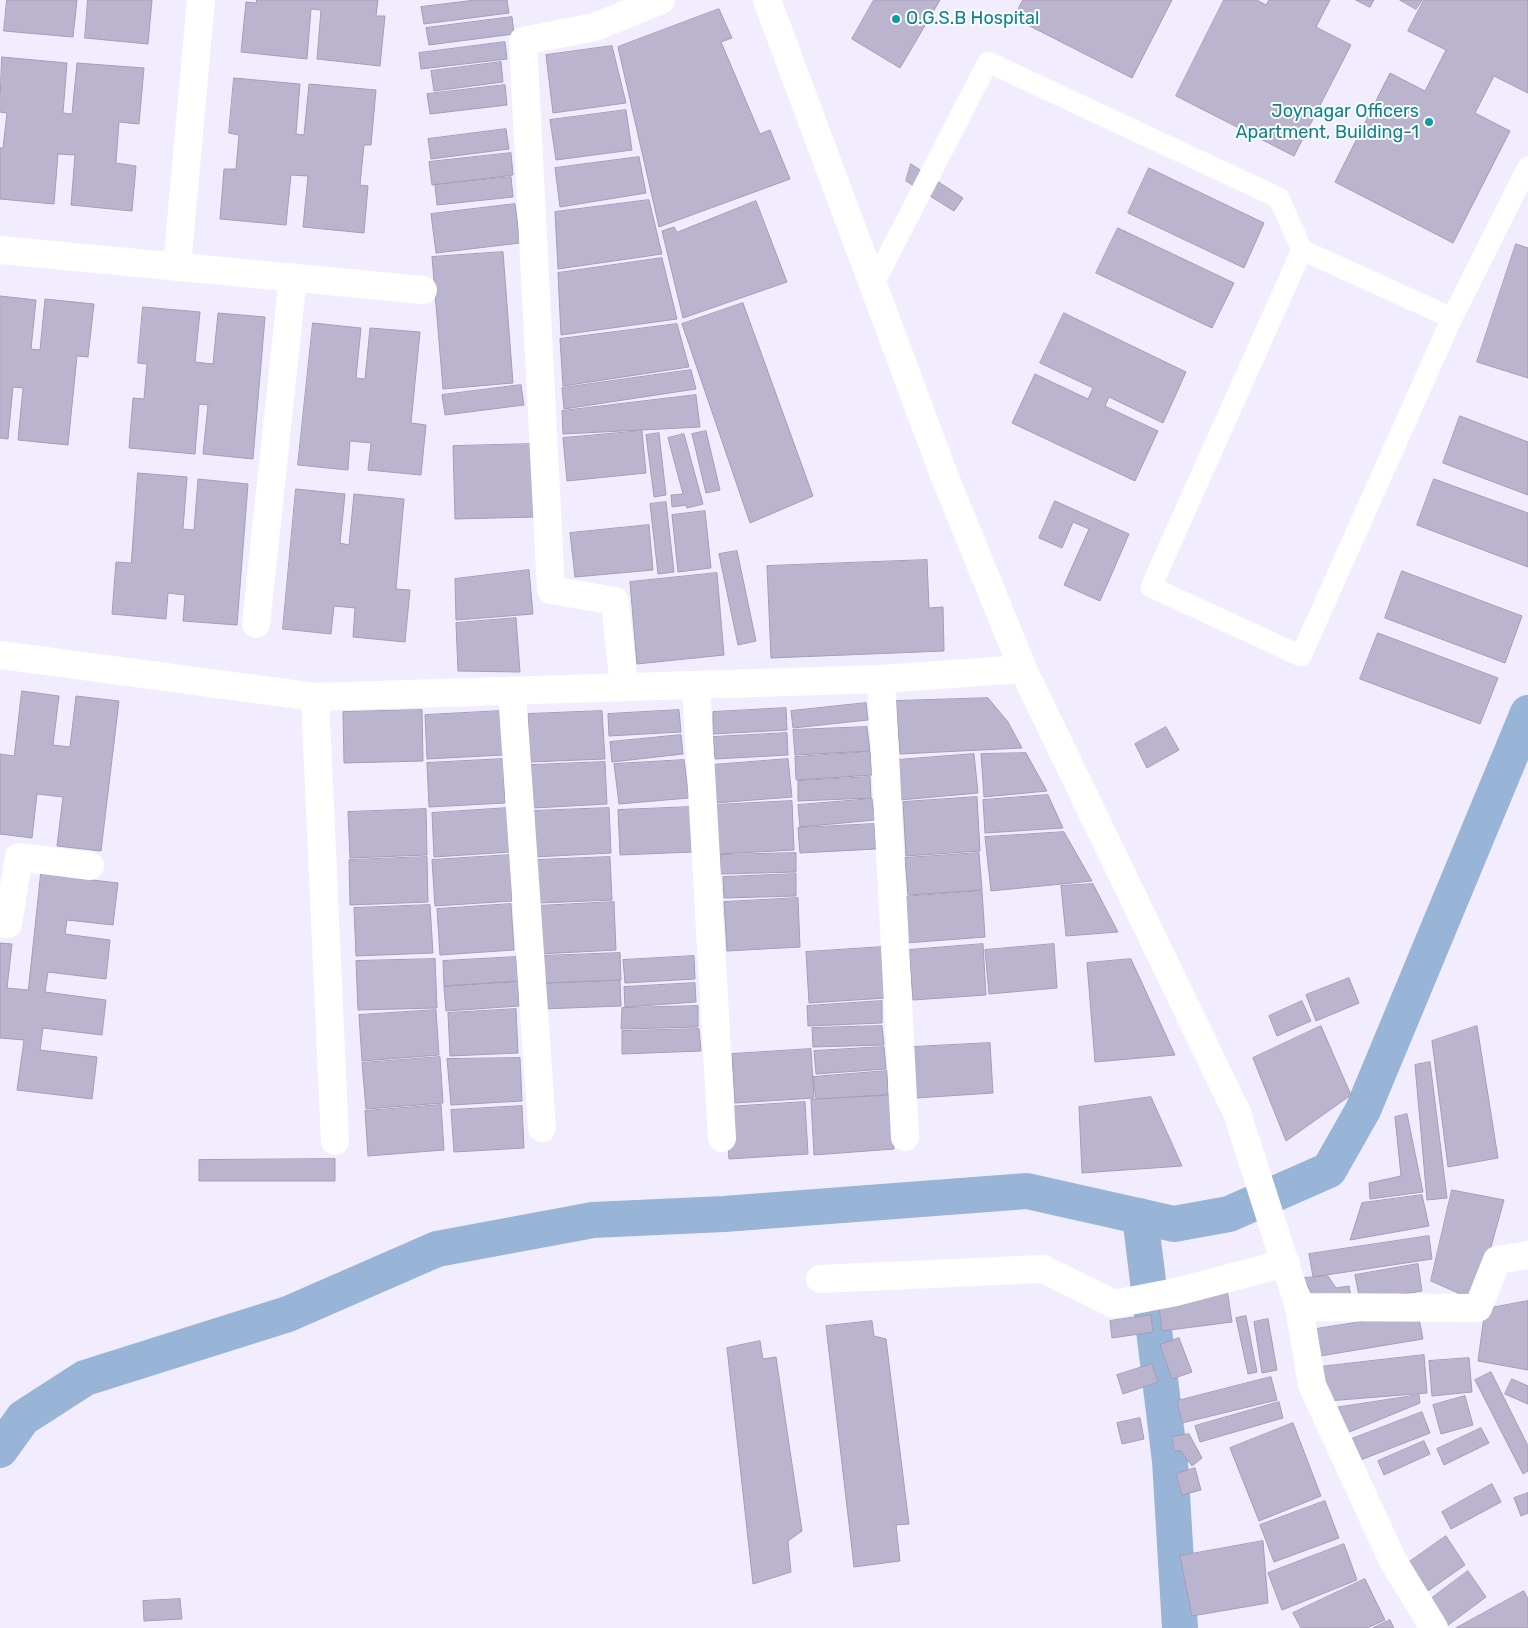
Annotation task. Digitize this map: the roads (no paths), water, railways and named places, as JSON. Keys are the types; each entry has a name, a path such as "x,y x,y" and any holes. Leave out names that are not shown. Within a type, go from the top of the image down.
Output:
{"street":[{"path":"177,266 201,0"},
{"path":"624,687 615,601 552,590 523,41 595,27 660,0"},
{"path":"767,0 944,475 1023,669 1237,1113 1299,1307 1312,1385 1393,1561 1434,1628"},
{"path":"0,250 423,290"},
{"path":"256,624 293,277"},
{"path":"0,654 315,697 881,679 1023,669"},
{"path":"881,679 905,1137"},
{"path":"696,685 722,1138"},
{"path":"512,692 542,1128"},
{"path":"315,697 335,1141"},
{"path":"0,923 8,924 19,857 90,866"},
{"path":"820,1279 1044,1268 1114,1304 1176,1292 1282,1252"},
{"path":"1299,1307 1478,1308 1497,1260 1528,1255"}],"lane":[{"path":"874,285 988,62 1279,198 1302,250 1452,318"},
{"path":"1302,250 1151,587 1301,656 1452,318 1528,167"}],"waterway":[{"path":"0,1450 23,1418 85,1378 288,1314 437,1249 593,1220 724,1214 1027,1191 1174,1224 1229,1214 1329,1170 1363,1110 1528,713"},
{"path":"1140,1216 1170,1461 1180,1628"}],"place":[{"name":"O.G.S.B Hospital","path":"896,19"},
{"name":"Joynagar Officers Apartment, Building-1","path":"1429,122"}]}
